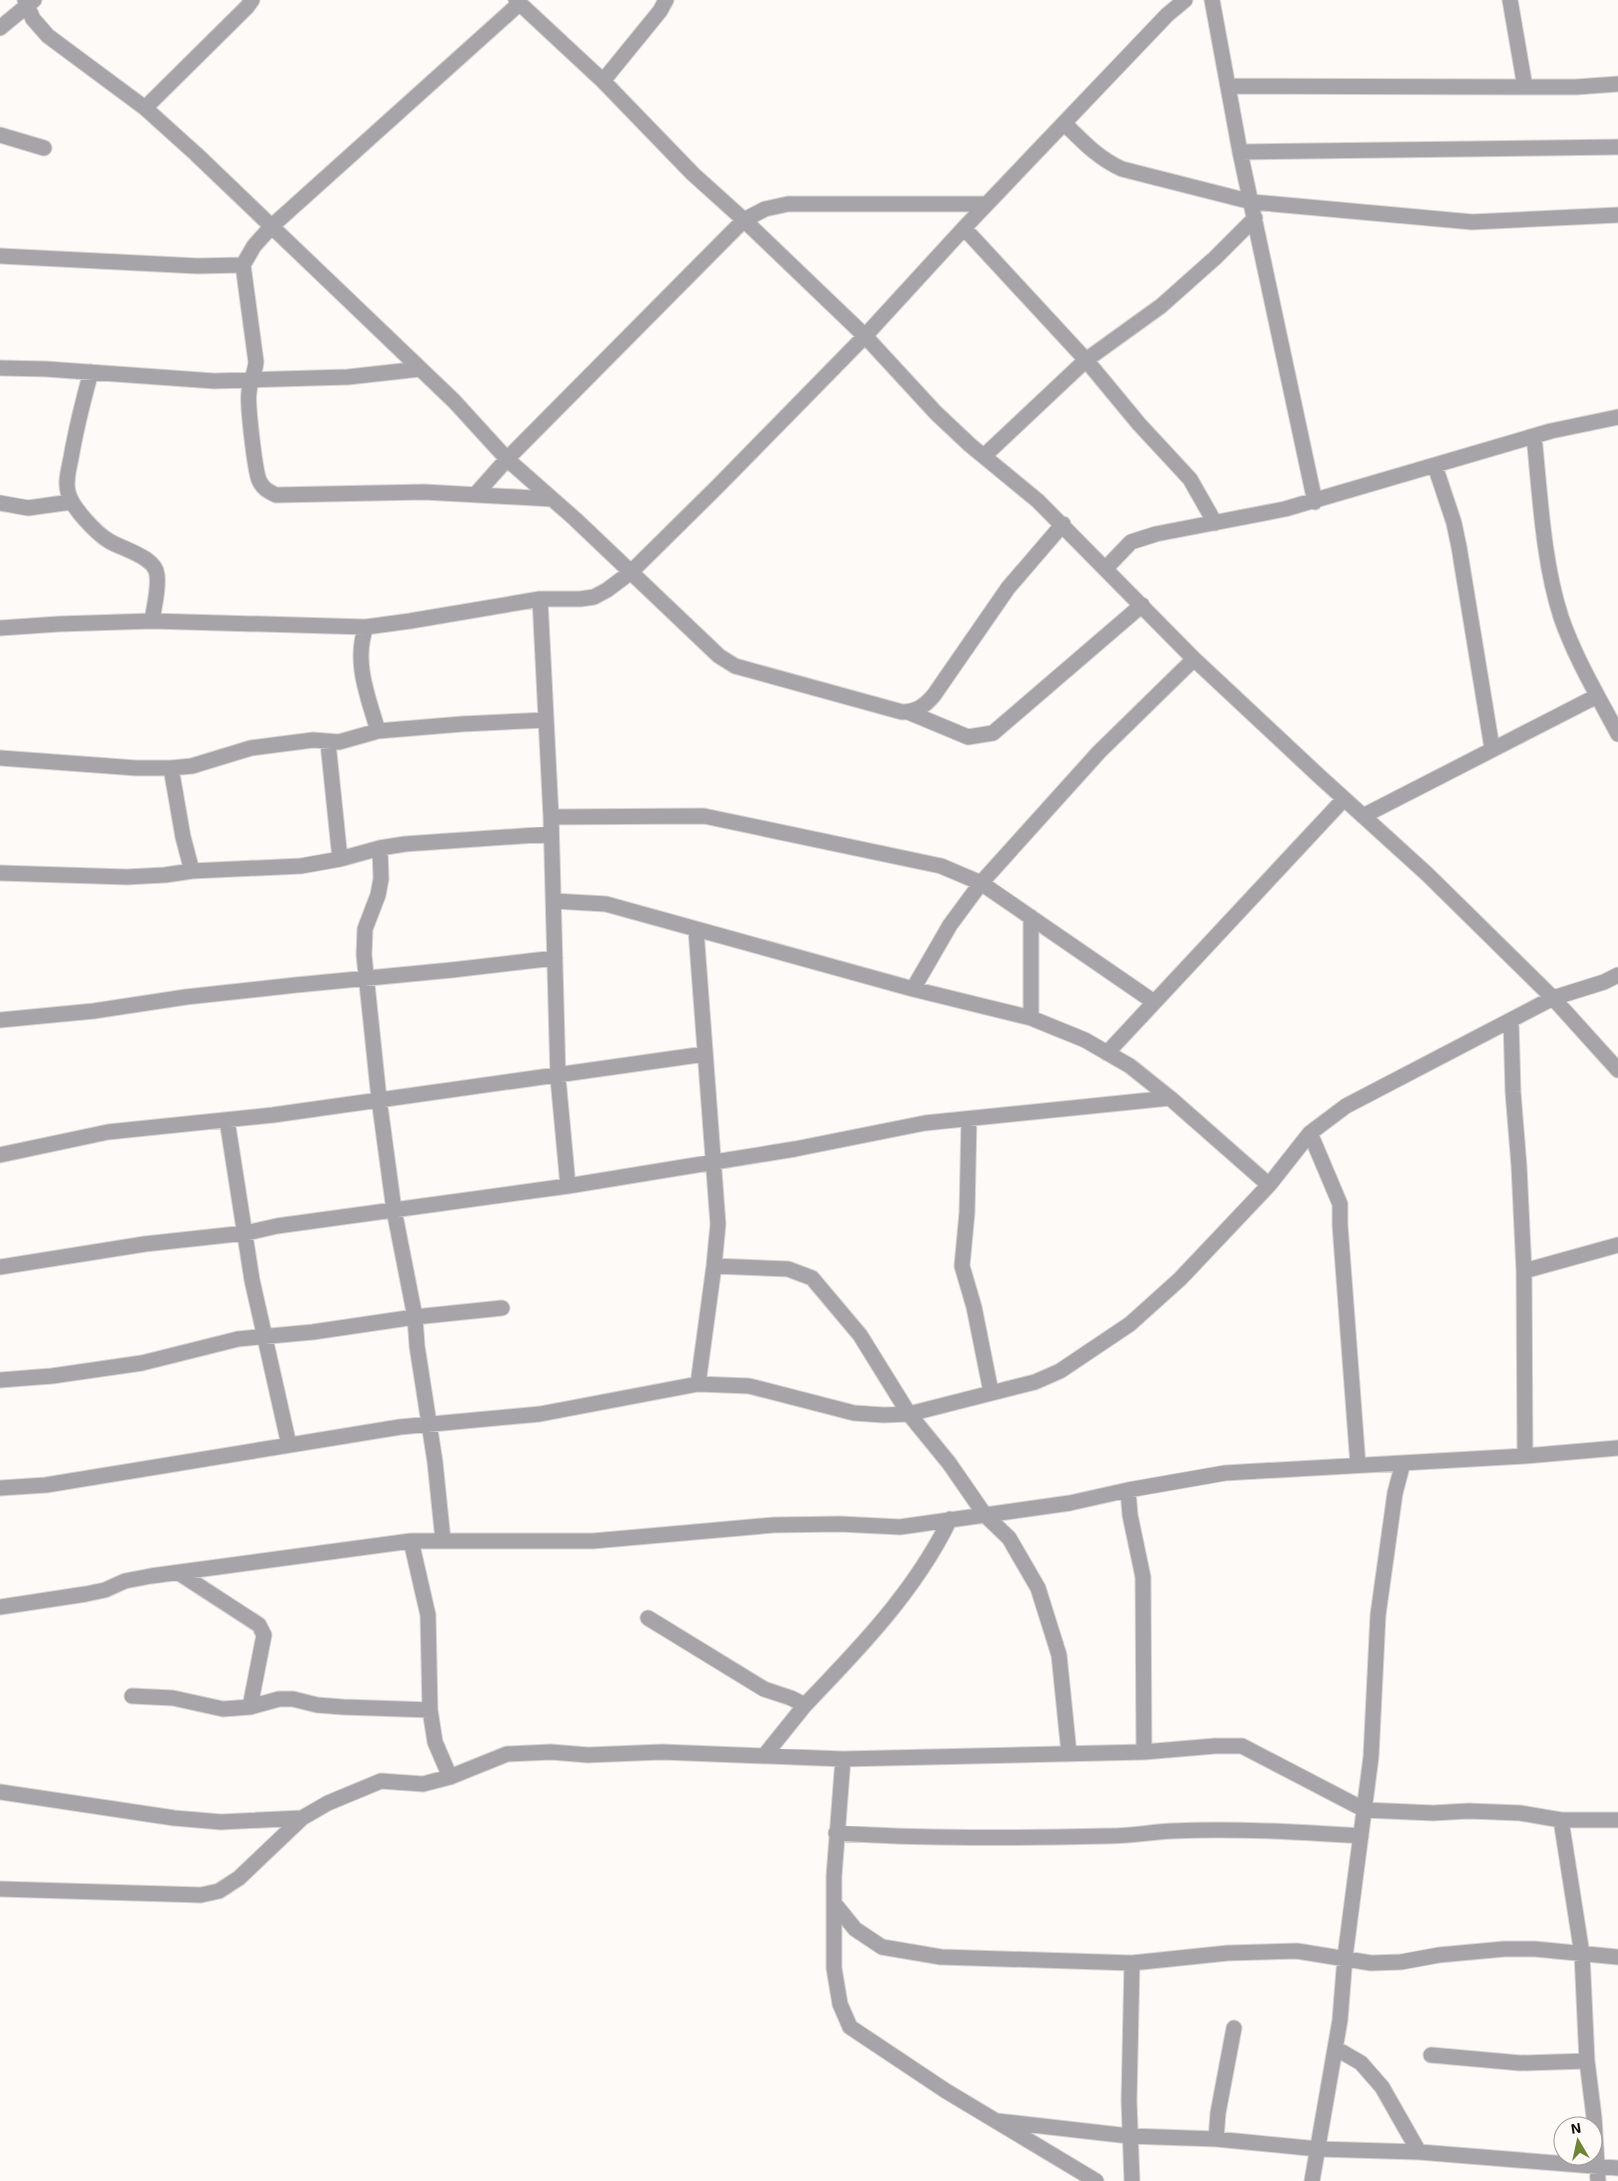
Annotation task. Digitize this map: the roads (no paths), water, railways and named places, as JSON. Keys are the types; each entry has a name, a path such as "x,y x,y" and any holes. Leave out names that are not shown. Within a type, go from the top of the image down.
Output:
{"street":[{"path":"144,108 252,0"},
{"path":"603,81 666,0"},
{"path":"0,628 152,620 366,627 540,599 594,597 631,572 718,486 866,336 964,228 1167,15 1185,0"},
{"path":"1212,0 1240,152 1315,502"},
{"path":"1510,0 1525,87"},
{"path":"0,28 28,2 33,19 48,36 144,108 196,154 454,401 507,459 631,572 719,656 735,666 908,712 968,737 979,737 993,733 1142,605"},
{"path":"552,499 424,492 276,494 265,490 258,478 248,402 249,390 255,372 255,346 244,265 254,246 272,226 518,2 603,81 693,174 866,336 936,413 1038,501 1194,659 1427,874 1553,998 1618,1070"},
{"path":"1228,86 1525,87 1618,84"},
{"path":"1064,123 1106,161 1122,169 1252,202 1472,222 1618,215"},
{"path":"0,135 44,148"},
{"path":"1240,152 1618,147"},
{"path":"476,494 507,459 744,220 765,208 788,204 987,204"},
{"path":"984,456 1086,360 1161,306 1204,268 1255,218"},
{"path":"964,228 1086,360 1139,424 1190,479 1215,523"},
{"path":"0,256 197,266 244,265"},
{"path":"0,368 91,372 214,381 380,375 420,369"},
{"path":"91,372 78,419 67,480 67,492 71,502 98,534 148,560 154,567 157,574 152,620"},
{"path":"1106,568 1131,542 1156,534 1315,502 1534,436 1618,417"},
{"path":"1534,436 1544,533 1561,617 1581,665 1618,734"},
{"path":"1435,466 1454,523 1459,547 1492,748"},
{"path":"0,503 28,508 71,502"},
{"path":"908,712 925,705 934,695 1008,588 1062,524"},
{"path":"540,599 554,901 558,1076 568,1186"},
{"path":"366,627 360,641 359,657 378,732"},
{"path":"913,989 950,925 981,883 1099,752 1194,659"},
{"path":"1363,816 1492,748 1598,696"},
{"path":"0,758 106,767 171,768 192,766 251,748 313,740 328,743 378,732 462,724 546,720"},
{"path":"328,743 340,859"},
{"path":"171,768 183,837 192,871"},
{"path":"1107,1053 1344,799"},
{"path":"550,817 704,816 941,866 981,883 1154,1002"},
{"path":"0,873 127,877 165,876 192,871 301,866 405,844 551,834"},
{"path":"380,848 381,879 378,895 365,930 364,955 366,979 379,1100 394,1210 415,1317 417,1346 435,1462 443,1540"},
{"path":"554,901 606,904 913,989 1031,1018 1084,1040 1130,1066 1170,1098 1269,1185"},
{"path":"1031,917 1031,1018"},
{"path":"696,930 718,1224 698,1384"},
{"path":"0,1020 94,1011 186,997 555,958"},
{"path":"0,1488 46,1485 429,1423 540,1414 698,1384 750,1386 854,1413 883,1415 909,1414 1035,1382 1060,1371 1130,1324 1180,1279 1269,1185 1310,1133 1346,1106 1553,998 1604,982 1618,975"},
{"path":"1511,1020 1513,1092 1524,1271 1526,1456"},
{"path":"0,1155 108,1132 227,1120 558,1076 705,1054"},
{"path":"0,1267 145,1244 246,1233 277,1226 568,1186 713,1163 925,1123 1170,1098"},
{"path":"969,1119 962,1266 974,1307 991,1392"},
{"path":"227,1120 252,1280 289,1445"},
{"path":"1310,1133 1340,1204 1340,1226 1358,1465"},
{"path":"1524,1271 1618,1245"},
{"path":"714,1266 788,1269 812,1278 860,1335 909,1414 949,1464 985,1515 1009,1538 1038,1588 1059,1654 1069,1753"},
{"path":"0,1380 52,1376 142,1363 238,1340 313,1332 415,1317 502,1308"},
{"path":"0,1607 86,1594 105,1590 125,1581 411,1541 593,1541 756,1525 840,1524 900,1527 1070,1504 1128,1490 1225,1473 1526,1456 1618,1448"},
{"path":"1312,2181 1336,2049 1345,1957 1365,1810 1374,1719 1378,1615 1395,1492 1402,1462"},
{"path":"1128,1490 1130,1516 1143,1577 1144,1752"},
{"path":"764,1756 805,1706 847,1662 885,1617 936,1549 950,1519"},
{"path":"411,1541 428,1615 430,1710 435,1742 450,1777"},
{"path":"179,1573 259,1625 264,1635 250,1707"},
{"path":"648,1618 764,1689 790,1698 805,1706"},
{"path":"132,1696 173,1698 223,1709 250,1707 280,1699 293,1699 317,1705 430,1710"},
{"path":"0,1889 201,1895 219,1891 239,1878 302,1818 328,1803 381,1781 423,1784 450,1777 499,1757 551,1752 588,1754 662,1752 843,1759 1144,1752 1215,1746 1242,1746 1365,1810 1433,1813 1469,1811 1520,1813 1561,1820 1618,1820"},
{"path":"843,1759 836,1833 834,1968 840,2004 850,2027 898,2061 1096,2181"},
{"path":"0,1792 193,1820 221,1822 302,1818"},
{"path":"1561,1820 1582,1954 1587,2061 1594,2117 1597,2174"},
{"path":"836,1833 898,1837 1039,1838 1110,1836 1172,1831 1246,1831 1361,1836"},
{"path":"834,1903 855,1929 882,1947 940,1957 1132,1963 1228,1952 1297,1951 1345,1957 1371,1963 1401,1962 1439,1955 1504,1949 1535,1949 1618,1957"},
{"path":"1132,1963 1129,2136 1132,2181"},
{"path":"1216,2140 1218,2112 1234,2028"},
{"path":"1336,2049 1361,2063 1382,2087 1419,2152"},
{"path":"1432,2055 1520,2063 1587,2061"},
{"path":"997,2121 1129,2136 1216,2140 1318,2149 1419,2152 1597,2174 1618,2168"}]}
